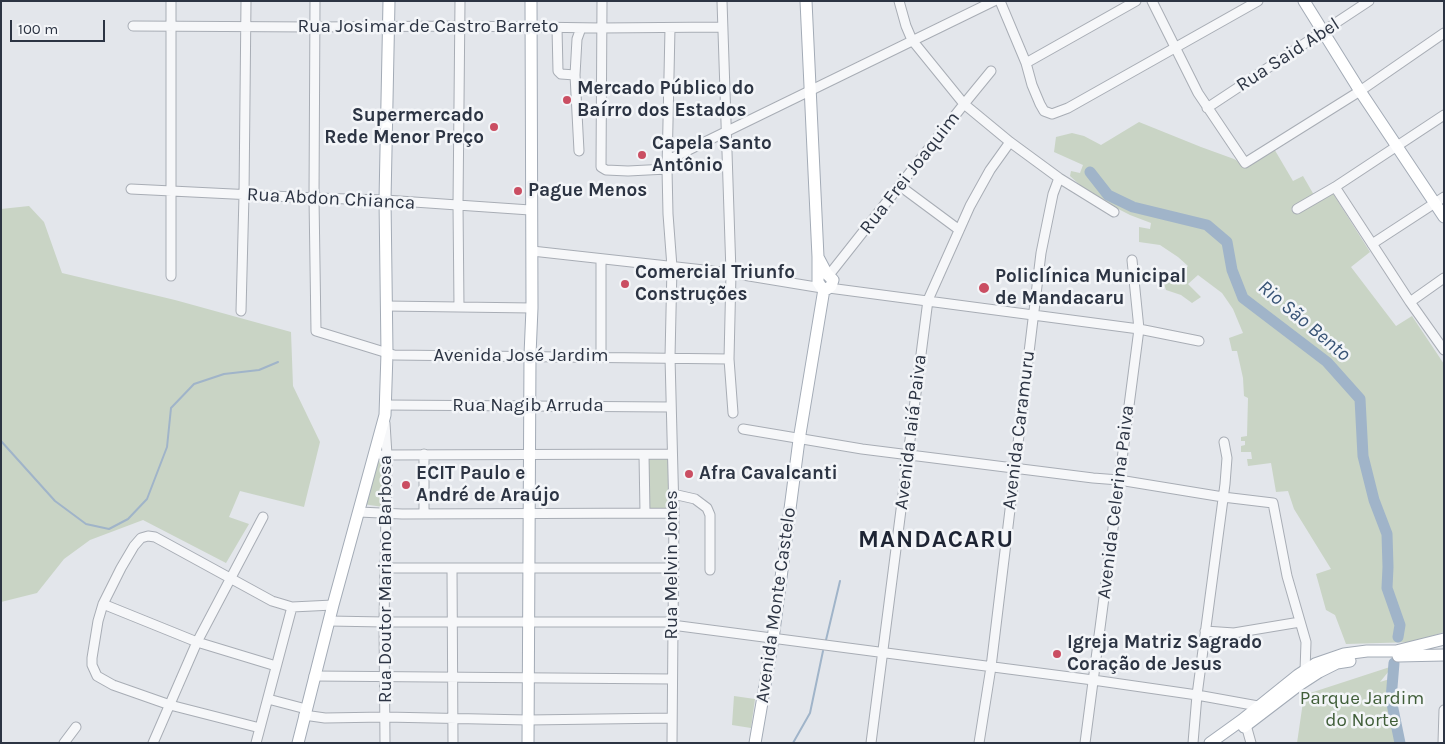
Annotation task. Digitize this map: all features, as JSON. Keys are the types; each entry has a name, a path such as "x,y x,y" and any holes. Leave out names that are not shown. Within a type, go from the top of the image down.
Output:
{"main road":[{"path":"298,743 314,676 359,512 381,455 387,353 385,200 389,1"},
{"path":"528,743 529,405 532,308 530,210 531,1"},
{"name":"Avenida Monte Castelo","path":"755,743 825,281 818,257 806,1"},
{"path":"1304,1 1322,32 1397,146 1439,200 1444,217"},
{"path":"1210,743 1315,664 1344,654 1367,651 1396,651 1444,639"},
{"path":"1222,743 1299,684 1337,663 1360,658 1385,656 1444,655"}],"street":[{"path":"171,1 171,276"},
{"path":"241,311 246,1"},
{"path":"314,198 315,1"},
{"path":"459,306 460,1"},
{"path":"602,1 601,167 604,169 628,171 668,165 727,132 994,1"},
{"path":"722,1 732,273 729,358 734,413"},
{"path":"899,1 912,40 964,104 1010,142 1059,178 1114,212"},
{"path":"1000,1 1026,63 1032,85 1040,104 1047,113 1057,113 1068,108 1258,1"},
{"path":"1026,63 1136,1"},
{"path":"1152,1 1207,108 1245,163 1360,91 1444,33"},
{"name":"Rua Said Abel","path":"1207,108 1369,1"},
{"name":"Rua Josimar de Castro Barreto","path":"134,26 722,27"},
{"path":"557,28 558,71 561,74 575,75"},
{"path":"579,151 575,75 577,39 581,28"},
{"name":"Rua Melvin Jones","path":"670,28 668,214 672,267 670,407 674,514 672,743"},
{"name":"Rua Frei Joaquim","path":"825,281 991,72"},
{"path":"1297,209 1334,187 1444,114"},
{"name":"Avenida Iaiá Paiva","path":"872,743 928,300 958,229 987,175 1010,142"},
{"name":"Avenida Caramuru","path":"979,743 991,667 1033,315 1047,219 1059,178"},
{"path":"900,186 958,229"},
{"path":"1334,187 1444,350"},
{"name":"Rua Abdon Chianca","path":"132,189 385,200 530,210"},
{"name":"Avenida José Jardim","path":"314,198 316,331 387,353 418,356 530,355 729,358"},
{"path":"1372,244 1439,200"},
{"path":"532,252 732,273 800,284 825,281 850,290 1139,329 1199,341"},
{"path":"601,259 601,356"},
{"name":"Avenida Celerina Paiva","path":"1085,743 1139,329 1132,260"},
{"path":"1410,302 1444,278"},
{"path":"386,306 532,308"},
{"name":"Rua Nagib Arruda","path":"385,410 529,405 670,407"},
{"path":"744,429 800,440 1119,480 1273,503 1287,576 1306,642 1305,671"},
{"path":"1193,743 1197,695 1226,471 1224,442"},
{"path":"424,454 424,513"},
{"path":"381,455 671,454"},
{"name":"Rua Doutor Mariano Barbosa","path":"381,455 386,514 384,622 385,743"},
{"path":"644,455 645,513"},
{"path":"673,494 695,499 707,508 710,515 710,570"},
{"path":"359,512 386,514 674,514"},
{"path":"153,743 197,642 263,517"},
{"path":"260,728 170,706 103,680 94,672 92,658 98,621 103,604 134,546 141,538 155,537 264,597 292,607 333,605"},
{"path":"386,568 674,568"},
{"path":"452,568 453,743"},
{"path":"103,604 197,642 276,666"},
{"path":"256,743 292,607"},
{"path":"329,621 672,624 772,639 1093,680 1258,706"},
{"path":"1205,631 1234,632 1300,622"},
{"path":"314,676 672,679"},
{"path":"268,699 325,718 385,717 528,720 672,718"},
{"path":"1442,743 1444,710"},
{"path":"1246,725 1250,743"},
{"path":"64,743 76,727"}],"green space":[{"path":"1139,122 1243,164 1273,147 1293,181 1303,176 1314,195 1291,209 1296,214 1332,192 1370,252 1351,267 1396,326 1412,316 1444,364 1444,632 1414,642 1346,644 1335,615 1326,610 1316,574 1331,569 1294,509 1288,491 1276,492 1271,463 1248,466 1247,459 1252,459 1251,452 1241,452 1241,446 1245,445 1245,441 1241,441 1241,437 1247,436 1248,398 1244,396 1243,378 1237,351 1232,351 1229,338 1243,333 1233,309 1222,293 1198,275 1188,284 1201,297 1192,303 1181,295 1166,290 1162,278 1181,273 1188,266 1160,245 1139,242 1139,227 1150,229 1151,223 1130,215 1091,195 1070,176 1071,171 1080,173 1083,165 1054,152 1056,137 1072,133 1084,136 1101,145"},
{"path":"29,206 44,222 62,273 175,300 291,332 293,386 320,442 304,507 240,491 229,517 249,524 226,563 143,520 90,540 64,559 37,593 1,602 1,209"},
{"path":"644,455 671,456 674,513 645,513"},
{"path":"375,458 380,458 383,463 383,507 363,504"},
{"name":"Parque Jardim do Norte","path":"1393,666 1380,682 1393,678 1398,743 1297,743 1304,695"},
{"path":"734,696 755,699 751,728 732,725"}],"waterway":[{"name":"Rio São Bento","path":"1090,172 1108,195 1133,207 1207,225 1227,242 1232,270 1243,298 1327,362 1360,399 1363,456 1374,500 1387,534 1387,588 1400,625 1398,637"},
{"path":"1,441 55,501 86,524 109,529 128,519 147,499 167,447 171,408 194,384 224,374 259,370 278,362"},
{"path":"826,640 840,581"},
{"path":"793,743 810,713 823,651"},
{"path":"1394,663 1391,699 1400,743"}],"place":[{"name":"Mercado Público do Baírro dos Estados","path":"567,100"},
{"name":"Supermercado Rede Menor Preço","path":"494,127"},
{"name":"Capela Santo Antônio","path":"642,155"},
{"name":"Pague Menos","path":"518,191"},
{"name":"Comercial Triunfo Construções","path":"625,284"},
{"name":"Policlínica Municipal de Mandacaru","path":"984,288"},
{"name":"Afra Cavalcanti","path":"689,474"},
{"name":"ECIT Paulo e André de Araújo","path":"406,485"},
{"name":"Igreja Matriz Sagrado Coração de Jesus","path":"1057,654"}],"district":[{"name":"MANDACARU","path":"936,540"}]}
